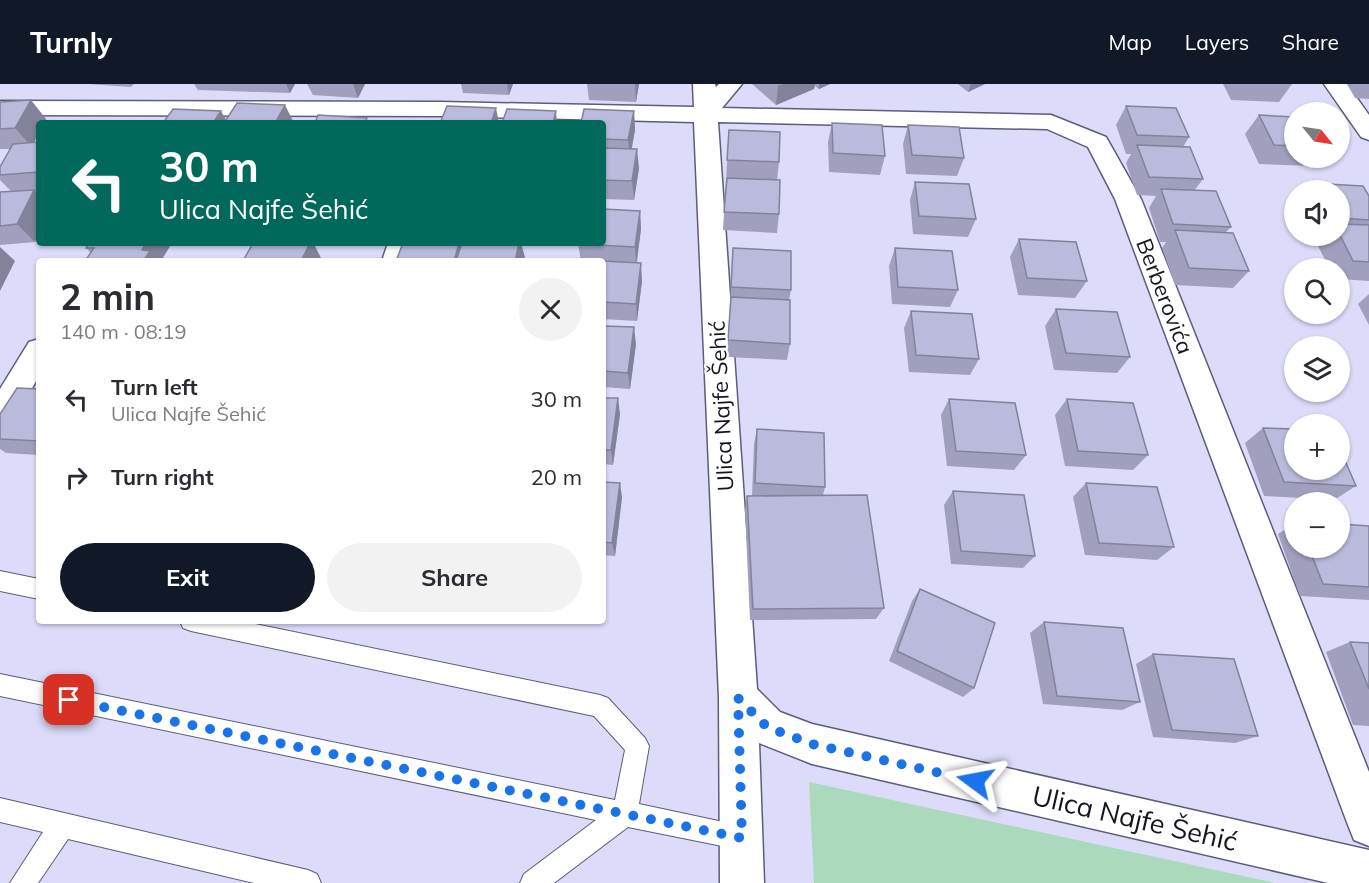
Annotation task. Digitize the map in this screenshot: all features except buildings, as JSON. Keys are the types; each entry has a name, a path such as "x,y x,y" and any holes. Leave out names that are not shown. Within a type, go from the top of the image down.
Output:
{"street":[{"path":"178,116 196,84"},
{"path":"438,116 447,84"},
{"path":"704,99 731,84"},
{"path":"1335,84 1369,132"},
{"name":"Berberovića","path":"0,108 178,116 438,116 704,99 1051,122 1097,142 1128,200 1369,825"},
{"name":"Ulica Najfe Šehić","path":"704,99 738,698 742,883"},
{"path":"0,416 36,355"},
{"name":"Ulica Najfe Šehić","path":"738,698 767,727 812,744 1369,871"}],"lane":[{"path":"0,581 36,589"},
{"path":"205,624 600,706 637,746 626,814 533,883"},
{"path":"0,685 742,838"},
{"path":"0,810 308,883"},
{"path":"23,883 63,825"}],"green space":[{"path":"809,782 1275,883 814,883"}],"route":[{"path":"69,700 742,838 738,698 767,727 812,744 975,781"}]}
